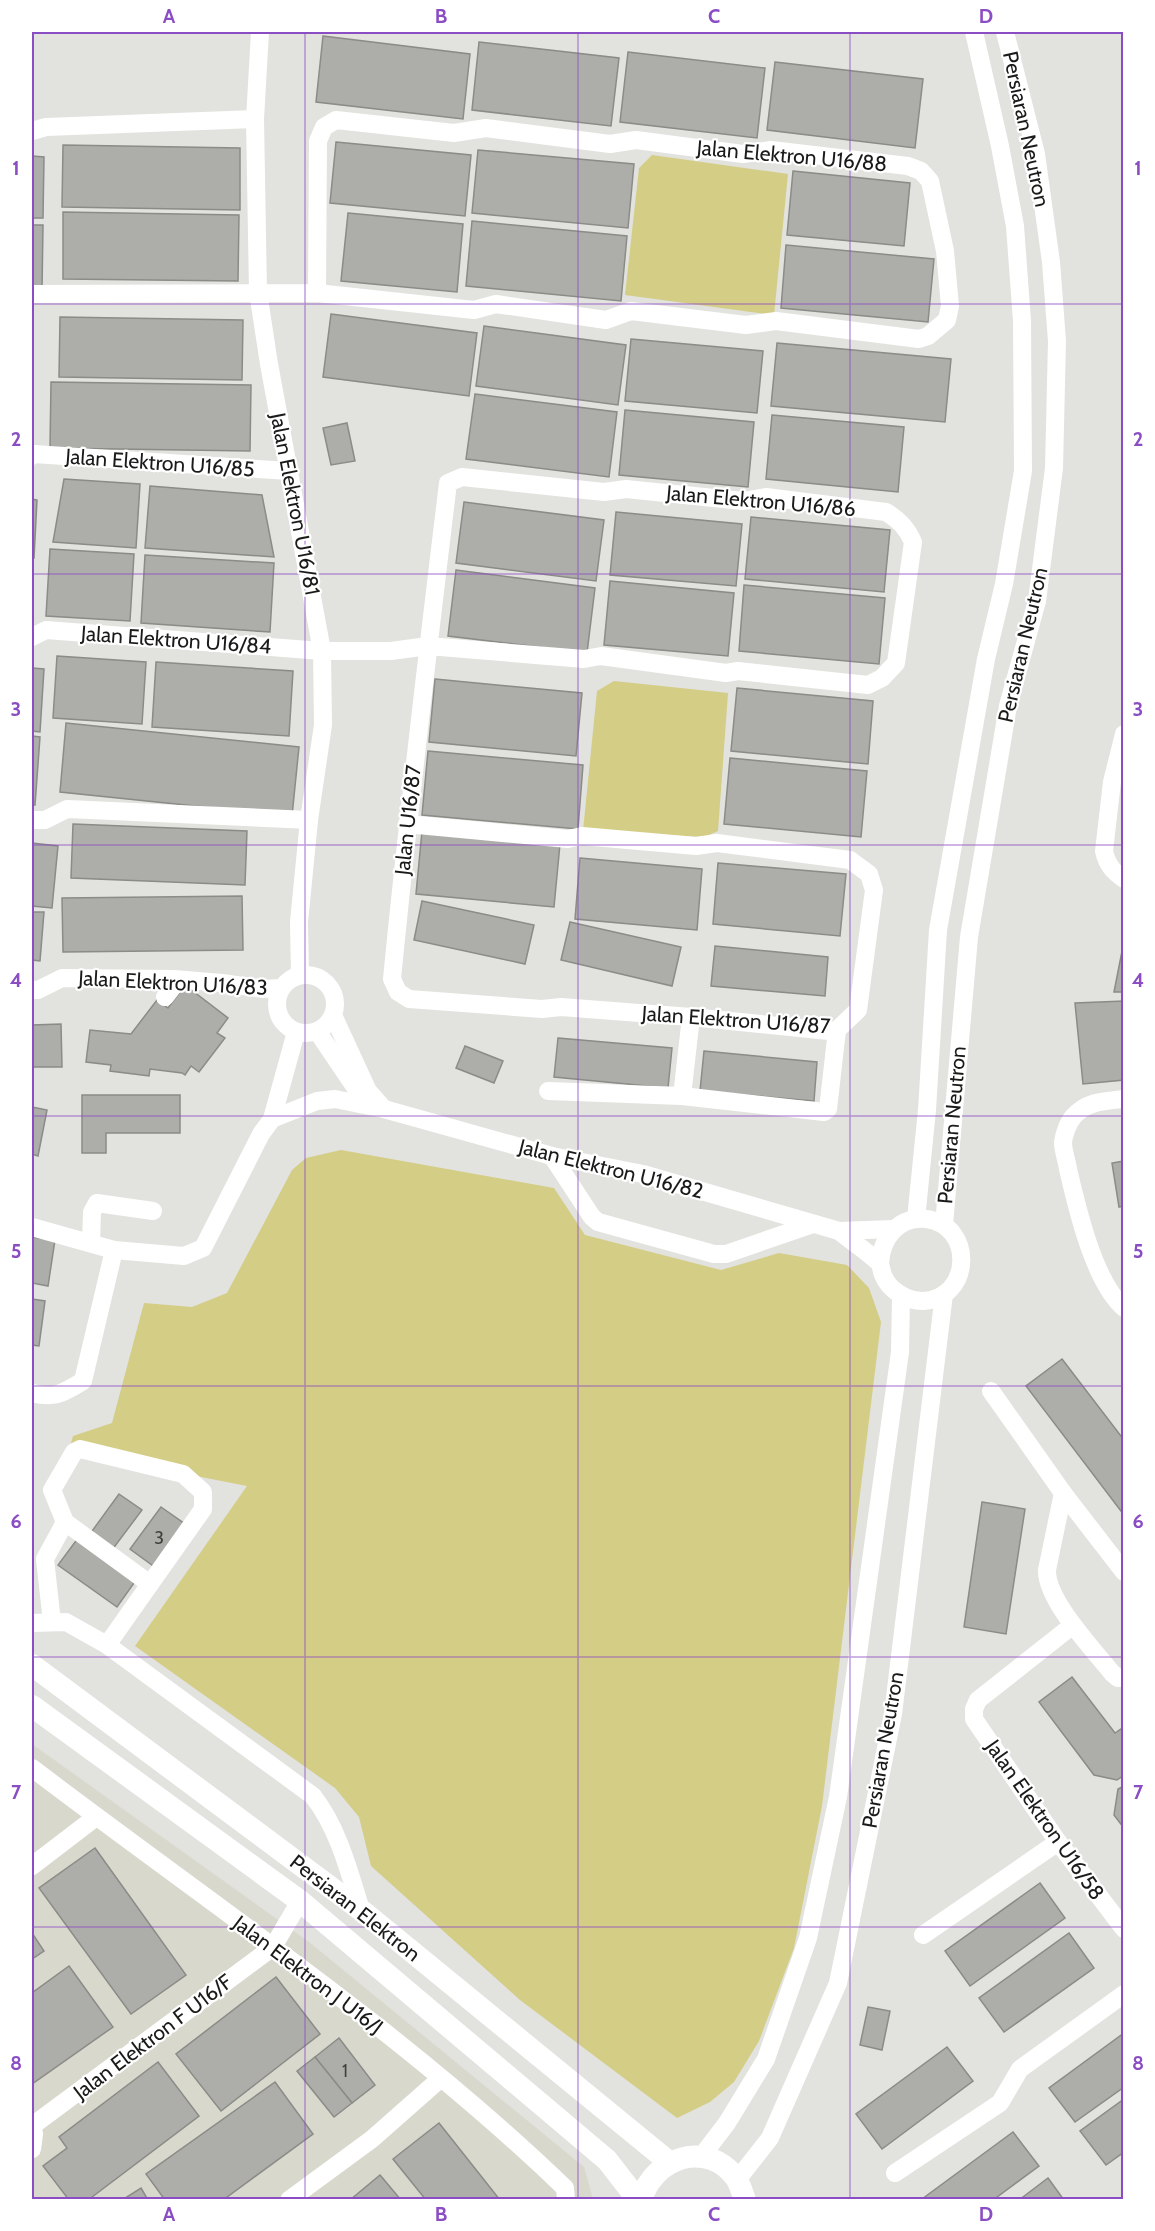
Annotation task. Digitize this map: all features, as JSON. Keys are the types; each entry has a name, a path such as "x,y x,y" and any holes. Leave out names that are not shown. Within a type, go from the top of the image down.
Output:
{"main road":[{"name":"Persiaran Elektron","path":"32,1665 361,1910 669,2162"},
{"name":"Persiaran Elektron","path":"32,1706 300,1901 607,2160 640,2199"},
{"path":"640,2199 645,2186 655,2172 669,2162 684,2157 701,2157 722,2165 741,2190"}],"street":[{"name":"Jalan Elektron U16/81","path":"260,32 255,119 258,292 269,364 322,651 323,725 309,820 298,922 300,975"},
{"name":"Persiaran Neutron","path":"916,1219 927,1110 938,930 986,659 1004,584 1023,471 1022,321 1015,226 1000,146 974,32"},
{"name":"Persiaran Neutron","path":"944,1225 969,937 1008,706 1037,602 1054,468 1057,341 1051,262 1036,154 1005,32"},
{"path":"32,131 46,127 255,119"},
{"name":"Jalan Elektron U16/88","path":"336,120 454,134 486,128 610,144 636,140 743,154 771,150 908,166 921,171 930,181 945,251 950,306 947,320 928,336 919,339 776,321 746,325 631,311 606,320 496,304 474,310 316,293 318,141 324,128 336,120"},
{"path":"32,294 316,293"},
{"name":"Jalan Elektron U16/85","path":"32,456 34,454 289,471"},
{"name":"Jalan Elektron U16/86","path":"322,651 391,651 428,646 584,659 601,656 726,673 738,671 868,685 882,678 896,663 913,542 909,532 897,519 886,513 766,497 743,501 626,489 604,492 462,477 448,483 428,646"},
{"name":"Jalan Elektron U16/84","path":"32,637 46,630 322,651"},
{"name":"Jalan U16/87","path":"398,992 392,979 428,646"},
{"path":"1124,734 1112,782 1104,851 1106,861 1112,870 1124,879"},
{"path":"32,819 45,820 66,809 309,820"},
{"name":"Jalan Elektron U16/87","path":"398,992 409,999 542,1009 561,1007 837,1030 858,1010 874,890 869,874 850,860 717,843 696,846 582,836 568,839 407,824"},
{"path":"300,975 318,977 331,989 335,1006 333,1015 324,1027 317,1031 297,1032 282,1021 278,1013 276,1004 281,988 293,977 300,975"},
{"name":"Jalan Elektron U16/83","path":"32,990 38,990 62,978 174,979 264,989 281,988"},
{"path":"165,997 175,984 174,979"},
{"path":"333,1015 368,1091 384,1109"},
{"path":"682,1096 691,1017"},
{"path":"548,1091 682,1096 827,1111 837,1030"},
{"path":"317,1031 359,1095 384,1109"},
{"path":"32,1227 114,1250 184,1256 203,1248 261,1134 272,1119 297,1032"},
{"path":"272,1119 317,1101 335,1099 384,1109"},
{"path":"1124,1099 1086,1106 1073,1117 1063,1143 1088,1243 1113,1298 1124,1308"},
{"name":"Jalan Elektron U16/82","path":"384,1109 552,1156 643,1174 838,1232"},
{"path":"552,1156 592,1217 598,1222 714,1254 726,1254 813,1224"},
{"path":"91,1243 92,1212 97,1203 153,1211"},
{"path":"916,1219 935,1221 944,1225 954,1234 961,1246 963,1260 957,1279 944,1294 923,1301 902,1296 887,1282 880,1264 885,1239 893,1229 904,1222 916,1219"},
{"path":"838,1232 893,1229"},
{"path":"838,1232 880,1264"},
{"path":"32,1393 47,1397 63,1393 83,1381 114,1250"},
{"name":"Persiaran Neutron","path":"741,2190 770,2138 838,1983 893,1714 944,1294"},
{"name":"Persiaran Neutron","path":"701,2157 727,2123 766,2059 808,1938 838,1797 900,1352 902,1296"},
{"path":"991,1391 1063,1493 1124,1572"},
{"path":"107,1645 150,1584 202,1509 203,1492 183,1474 80,1449 74,1452 52,1490 64,1522 150,1584"},
{"path":"1063,1493 1047,1570 1047,1581 1073,1624 1112,1673 1118,1678 1124,1678"},
{"path":"52,1622 45,1559 64,1522"},
{"path":"32,1623 66,1622 107,1645 313,1796 326,1813 348,1868 361,1910"},
{"name":"Jalan Elektron U16/58","path":"1073,1624 978,1700 974,1709 974,1719 1058,1842 1124,1929"},
{"name":"Jalan Elektron J U16/J","path":"32,1768 353,2007 532,2157 565,2188 566,2199"},
{"path":"32,1866 96,1817"},
{"path":"923,1935 1058,1842"},
{"path":"273,1947 300,1901"},
{"name":"Jalan Elektron F U16/F","path":"32,2126 273,1947"},
{"path":"895,2173 1000,2103 1020,2069 1124,1994"},
{"path":"289,2199 372,2139 440,2079"},
{"path":"32,2126 34,2134 32,2150"}],"shaded area":[{"path":"652,155 788,174 774,315 625,295 639,168"},
{"path":"614,681 728,693 718,831 704,837 583,831 597,691"},
{"path":"341,1150 554,1188 585,1235 721,1270 779,1253 847,1265 869,1288 881,1322 822,1806 794,1948 759,2041 734,2082 710,2102 677,2118 520,2000 371,1866 359,1817 335,1788 135,1646 247,1486 69,1451 73,1436 112,1423 144,1303 192,1307 227,1293 292,1170 306,1158"},
{"path":"32,1744 309,1942 584,2167 593,2199 32,2199"}],"building":[{"path":"323,36 470,54 463,119 316,102"},
{"path":"479,42 619,58 611,126 472,110"},
{"path":"628,52 765,68 757,138 620,122"},
{"path":"775,62 923,79 915,148 767,130"},
{"path":"336,142 471,155 465,216 330,203"},
{"path":"63,145 240,148 240,210 62,207"},
{"path":"478,150 634,164 628,228 472,213"},
{"path":"32,156 44,157 43,218 32,218"},
{"path":"793,171 910,183 904,246 787,235"},
{"path":"63,212 239,215 238,281 63,279"},
{"path":"348,213 463,224 457,292 341,281"},
{"path":"472,221 627,236 621,301 466,286"},
{"path":"32,225 43,225 42,290 32,290"},
{"path":"786,245 934,259 928,322 781,308"},
{"path":"331,314 477,333 469,396 323,377"},
{"path":"60,317 243,320 242,380 59,377"},
{"path":"484,326 626,345 618,405 476,386"},
{"path":"631,339 763,351 757,413 625,401"},
{"path":"777,343 951,359 945,422 771,406"},
{"path":"51,382 251,385 250,451 50,448"},
{"path":"475,394 617,412 609,477 466,459"},
{"path":"625,410 754,422 748,487 619,475"},
{"path":"772,415 904,427 898,492 766,479"},
{"path":"347,423 355,461 331,465 323,428"},
{"path":"64,479 140,484 136,548 53,542"},
{"path":"150,486 262,495 274,557 145,548"},
{"path":"32,499 37,500 34,558 32,558"},
{"path":"464,502 604,520 596,581 456,563"},
{"path":"616,512 742,524 736,586 610,575"},
{"path":"751,517 890,530 884,592 745,579"},
{"path":"50,549 134,554 130,621 46,616"},
{"path":"145,555 274,563 270,632 141,623"},
{"path":"456,570 595,588 587,653 448,636"},
{"path":"610,581 734,593 728,656 604,645"},
{"path":"744,585 885,598 879,664 739,651"},
{"path":"57,656 146,662 142,724 53,718"},
{"path":"156,662 293,671 289,736 152,727"},
{"path":"32,668 44,669 40,732 32,731"},
{"path":"435,679 582,693 576,756 429,742"},
{"path":"737,688 873,701 868,764 731,751"},
{"path":"66,723 299,747 292,816 60,792"},
{"path":"32,736 40,737 35,805 32,805"},
{"path":"428,751 583,765 578,829 422,815"},
{"path":"730,758 867,771 861,837 724,824"},
{"path":"73,824 247,831 245,885 71,878"},
{"path":"422,831 560,844 554,907 416,894"},
{"path":"32,843 58,846 52,908 32,906"},
{"path":"580,858 702,869 697,930 575,919"},
{"path":"718,863 846,874 840,936 713,924"},
{"path":"242,896 243,950 63,952 62,898"},
{"path":"422,901 534,925 525,964 414,940"},
{"path":"32,912 44,912 40,961 32,960"},
{"path":"570,922 681,947 672,986 561,960"},
{"path":"1124,941 1124,992 1114,992"},
{"path":"715,946 828,957 825,996 711,986"},
{"path":"185,985 228,1018 217,1033 225,1038 199,1072 191,1066 185,1075 150,1069 149,1076 110,1071 111,1065 86,1062 90,1030 131,1034 157,1000 168,1008"},
{"path":"1124,1001 1124,1080 1083,1084 1075,1003"},
{"path":"61,1024 62,1067 32,1067 32,1025"},
{"path":"558,1038 672,1048 668,1088 554,1077"},
{"path":"465,1046 503,1061 494,1083 456,1068"},
{"path":"704,1051 817,1062 814,1101 700,1091"},
{"path":"82,1095 180,1095 180,1133 106,1133 106,1153 82,1153"},
{"path":"32,1107 47,1110 38,1156 32,1154"},
{"path":"1124,1161 1124,1206 1119,1207 1112,1163"},
{"path":"32,1237 55,1240 48,1286 32,1283"},
{"path":"32,1299 45,1301 39,1346 32,1345"},
{"path":"1062,1359 1124,1440 1124,1515 1026,1386"},
{"path":"119,1494 142,1510 109,1554 87,1538"},
{"path":"982,1502 1025,1509 1006,1634 964,1627"},
{"path":"161,1507 188,1526 156,1568 130,1549"},
{"path":"81,1534 139,1576 117,1607 58,1565"},
{"path":"1072,1677 1115,1733 1124,1727 1124,1775 1117,1780 1094,1775 1039,1702"},
{"path":"1124,1786 1124,1828 1114,1815 1118,1789"},
{"path":"95,1848 186,1975 131,2014 39,1888"},
{"path":"1040,1883 1065,1918 970,1986 945,1951"},
{"path":"32,1933 44,1951 32,1959"},
{"path":"1069,1933 1094,1968 1004,2032 979,1998"},
{"path":"69,1966 113,2027 32,2084 32,1993"},
{"path":"276,1977 320,2034 221,2111 176,2054"},
{"path":"868,2007 890,2011 882,2050 860,2045"},
{"path":"1124,2033 1124,2087 1075,2122 1049,2088"},
{"path":"339,2038 375,2085 352,2103 315,2057"},
{"path":"947,2047 973,2081 882,2149 856,2114"},
{"path":"315,2057 352,2103 334,2117 297,2071"},
{"path":"158,2062 199,2116 88,2200 69,2200 43,2166 67,2148 59,2137"},
{"path":"275,2082 313,2134 223,2200 165,2200 146,2174"},
{"path":"1124,2099 1124,2152 1106,2165 1080,2131"},
{"path":"439,2123 500,2200 426,2200 393,2159"},
{"path":"1013,2132 1039,2166 993,2200 922,2199"},
{"path":"380,2175 401,2200 350,2200"},
{"path":"1048,2178 1064,2200 1019,2200"},
{"path":"141,2188 148,2200 122,2200"}]}
